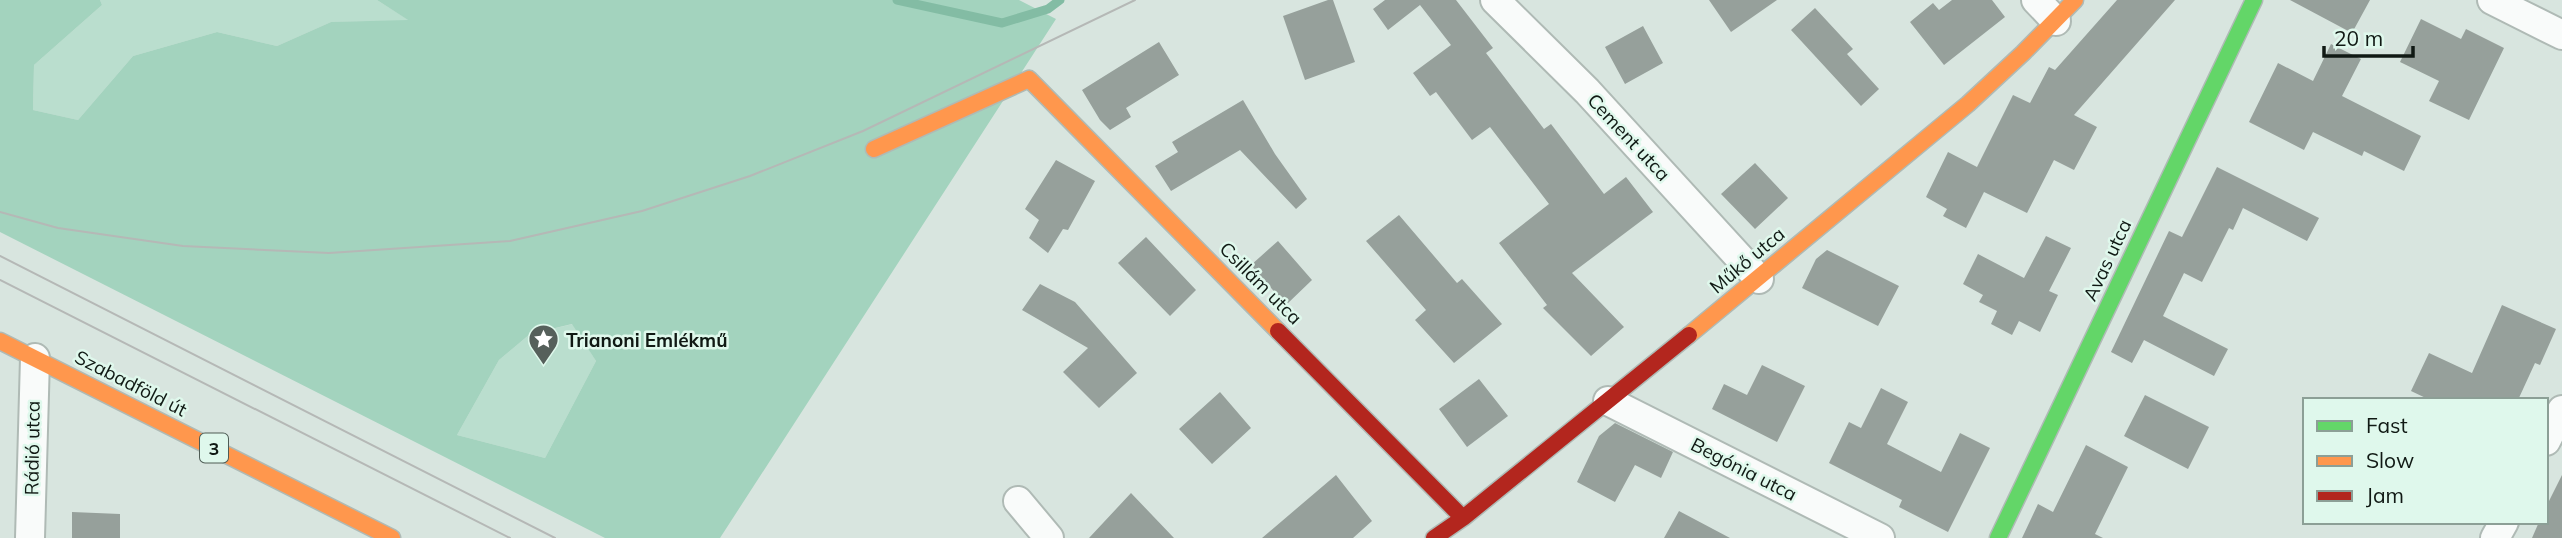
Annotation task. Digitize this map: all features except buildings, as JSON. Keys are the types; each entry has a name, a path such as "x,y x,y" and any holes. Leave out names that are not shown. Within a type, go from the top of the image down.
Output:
{"street":[{"name":"Cement utca","path":"1495,0 1587,91 1759,279"},
{"path":"2036,0 2056,21"},
{"name":"Műkő utca","path":"1434,538 1759,279 1965,106 2075,0"},
{"name":"Avas utca","path":"1998,538 2254,0"},
{"path":"2491,0 2562,35"},
{"name":"Csillám utca","path":"874,149 1029,79 1463,517"},
{"name":"Szabadföld út","path":"0,341 392,538"},
{"name":"Rádió utca","path":"30,538 32,389 35,358"},
{"name":"Begónia utca","path":"1608,401 1880,538"},
{"path":"2548,437 2562,410"},
{"path":"1018,501 1049,538"}],"green space":[{"path":"0,0 100,0 102,5 34,65 33,110 78,120 133,56 217,32 277,46 331,22 408,20 377,0 1019,0 1056,19 720,538 605,538 0,232","holes":["572,324 596,361 545,458 457,435 499,360 530,334"]},
{"path":"100,0 377,0 410,21 331,22 277,46 217,32 133,56 78,120 33,110 34,65 102,5"},
{"path":"573,324 596,361 545,458 457,435 499,360 530,334"}],"waterway":[{"path":"897,0 1002,23 1048,9 1060,0"}],"tram line":[{"path":"0,212 58,228 183,246 329,253 510,241 642,211 750,176 863,131 1135,0"},
{"path":"0,256 555,538"},
{"path":"0,280 510,538"}],"traffic: fast":[{"path":"1998,538 2254,0"}],"traffic: slow":[{"path":"1689,335 1968,104 2075,0"},
{"path":"874,149 1029,79 1278,331"},
{"path":"0,341 392,538"}],"traffic: jam":[{"path":"1278,331 1463,518"},
{"path":"1434,538 1463,518 1689,335"}],"place":[{"name":"Trianoni Emlékmű","path":"543,367"}]}
